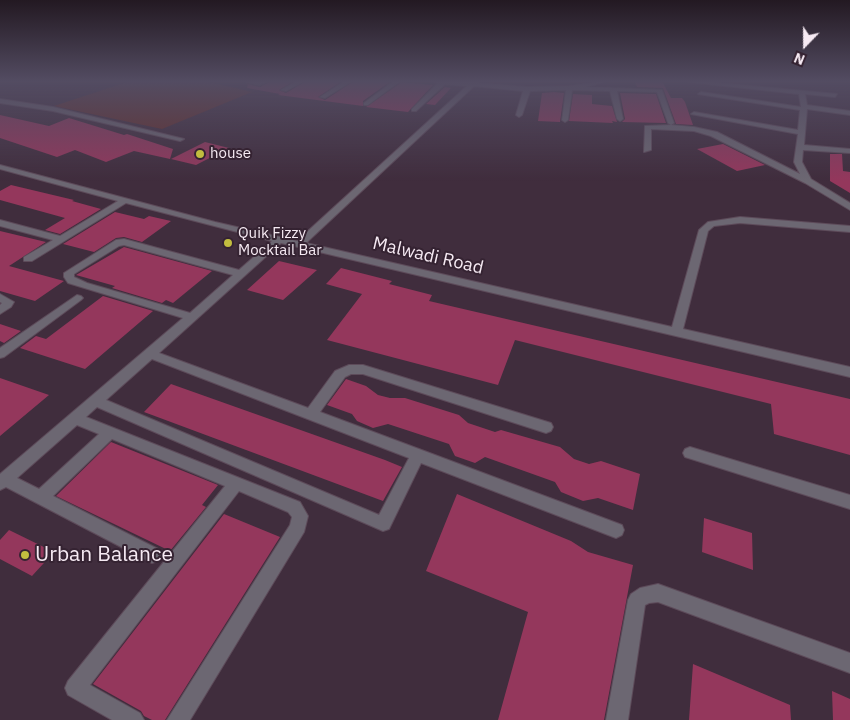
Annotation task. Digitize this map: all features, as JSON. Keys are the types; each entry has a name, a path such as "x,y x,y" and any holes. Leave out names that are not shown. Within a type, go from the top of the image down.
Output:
{"street":[{"path":"77,115 180,139"},
{"path":"300,243 440,115"},
{"path":"565,120 566,115"},
{"path":"619,115 620,119"},
{"path":"668,115 671,123"},
{"path":"698,115 800,132"},
{"path":"803,115 798,162 808,181"},
{"path":"646,150 647,127 694,129 714,134 808,181 850,206"},
{"path":"799,147 850,151"},
{"name":"Malwadi Road","path":"0,166 212,224 850,372"},
{"path":"28,259 126,200"},
{"path":"676,332 704,230 711,224 740,220 850,229"},
{"path":"0,223 60,239"},
{"path":"152,555 40,498 2,481 279,240"},
{"path":"192,317 82,286 72,281 69,273 116,243 124,242 241,274"},
{"path":"0,297 8,302 0,310"},
{"path":"0,354 77,298"},
{"path":"150,354 616,530"},
{"path":"311,414 340,374 349,369 363,370 546,426"},
{"path":"96,401 383,524 418,455"},
{"path":"75,418 294,507 300,516 298,527 178,720"},
{"path":"40,498 110,432"},
{"path":"690,453 850,502"},
{"path":"133,720 76,688 236,483"},
{"path":"617,720 637,600 646,594 658,594 850,663"}],"shaded area":[{"path":"94,115 197,115 162,129"}],"building":[{"path":"0,115 49,126 69,118 173,149 170,159 134,151 106,162 75,150 57,157 0,138"},
{"path":"539,115 561,115 560,122 538,121"},
{"path":"570,115 615,115 617,122 612,121 613,123 569,121"},
{"path":"624,115 663,115 666,123 622,122 625,119"},
{"path":"673,115 689,115 693,125 676,124"},
{"name":"house","path":"205,142 229,148 196,165 171,159"},
{"path":"723,144 765,165 737,171 697,149"},
{"path":"830,154 842,154 843,171 850,172 850,193 830,181"},
{"path":"11,185 74,200 72,201 101,209 60,234 45,230 65,218 0,200 0,191"},
{"path":"115,212 144,219 149,216 171,221 142,242 124,237 116,238 94,252 63,244"},
{"path":"0,231 46,242 9,266 64,281 35,301 0,291"},
{"path":"124,247 212,271 173,303 166,300 162,303 112,288 115,286 76,275"},
{"path":"279,261 317,270 283,300 247,290"},
{"path":"341,268 392,281 389,284 432,295 429,301 850,399 850,455 774,434 771,404 515,340 498,385 327,340 362,294 326,284"},
{"path":"103,296 153,311 85,369 20,348 36,336 46,339"},
{"path":"0,324 21,331 4,343 0,341"},
{"path":"0,378 49,395 0,436"},
{"path":"346,379 366,386 378,395 390,398 405,398 459,415 468,423 495,432 501,430 560,447 574,459 589,464 601,461 640,474 633,510 598,498 583,501 561,492 555,482 485,457 475,463 455,456 449,444 388,424 373,428 357,421 352,414 327,405"},
{"path":"171,384 402,467 383,501 144,412"},
{"path":"111,442 218,485 202,505 206,507 170,551 56,496"},
{"path":"457,494 571,541 588,552 633,565 604,720 498,720 528,612 426,571"},
{"path":"224,514 280,537 165,720 152,720 144,716 141,711 93,684"},
{"path":"704,518 752,533 753,570 702,552"},
{"name":"Urban Balance","path":"9,530 54,552 32,576 0,559 0,540"},
{"path":"693,664 790,705 791,720 689,720"},
{"path":"832,691 850,699 850,720 833,720"}],"place":[{"name":"house","path":"200,154"},
{"name":"Quik Fizzy Mocktail Bar","path":"228,243"},
{"name":"Urban Balance","path":"25,555"}]}
